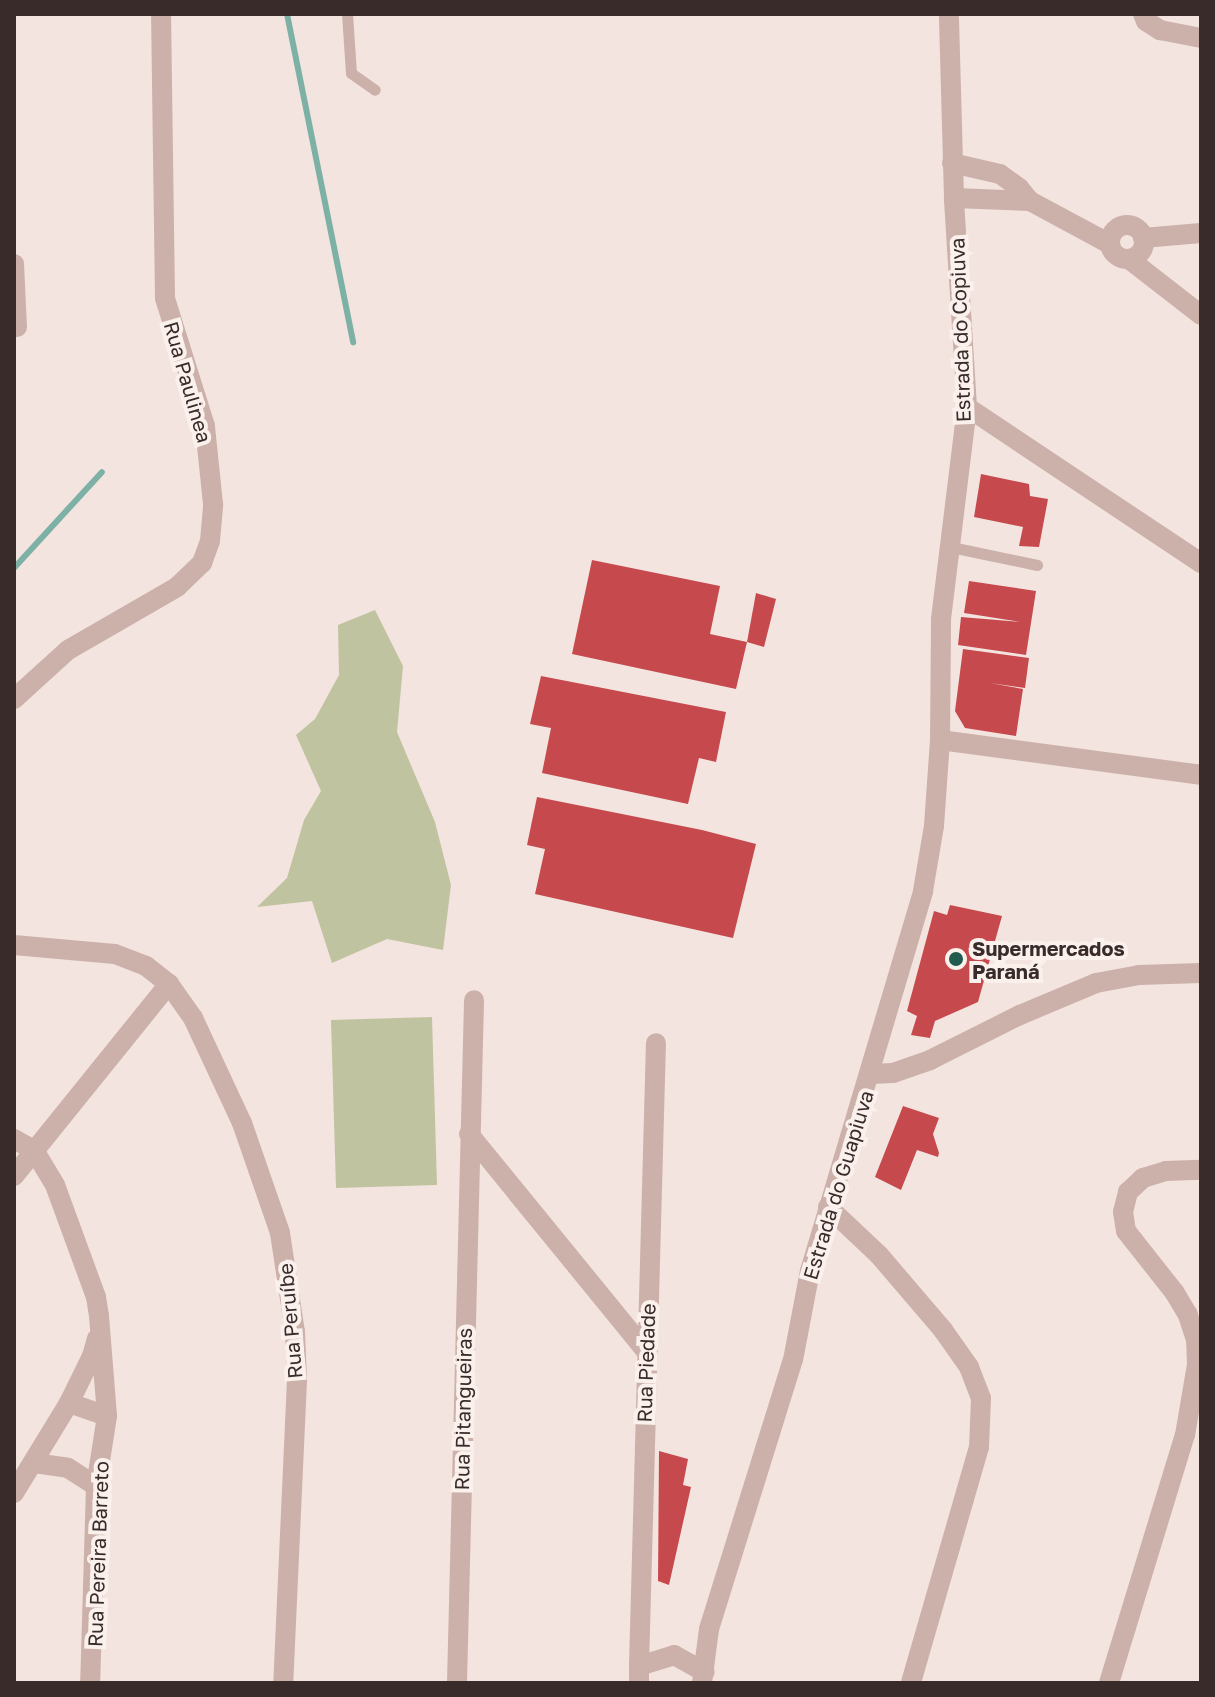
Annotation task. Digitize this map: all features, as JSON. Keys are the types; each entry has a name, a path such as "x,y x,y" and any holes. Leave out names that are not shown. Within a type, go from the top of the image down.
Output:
{"street":[{"name":"Rua Paulinea","path":"14,699 68,650 177,587 202,563 210,541 213,504 205,426 165,298 161,14"},
{"name":"Estrada do Copiuva","path":"940,740 941,619 967,407 952,163 949,14"},
{"path":"1143,14 1146,21 1160,30 1201,38"},
{"path":"952,163 1000,174 1030,201 1110,244"},
{"path":"954,198 1030,201"},
{"path":"1129,259 1142,249 1143,238 1132,226 1121,227 1112,234 1110,244 1114,254 1129,259 1201,315"},
{"path":"1143,238 1201,233"},
{"path":"14,264 17,327"},
{"path":"967,407 1201,563"},
{"path":"940,740 1201,775"},
{"name":"Estrada do Guapiuva","path":"703,1677 709,1629 793,1360 828,1207 872,1074 923,891 934,826 940,740"},
{"path":"14,945 115,954 146,966 169,984 14,1176"},
{"path":"872,1074 893,1073 930,1060 1020,1015 1096,983 1139,975 1201,973"},
{"name":"Rua Peruíbe","path":"169,984 193,1018 242,1123 280,1233 289,1281 297,1380 283,1683"},
{"name":"Rua Pitangueiras","path":"457,1683 474,1000"},
{"name":"Rua Piedade","path":"639,1674 656,1043"},
{"path":"469,1134 646,1351"},
{"path":"14,1139 34,1150"},
{"name":"Rua Pereira Barreto","path":"34,1150 55,1185 96,1297 107,1416 96,1486 90,1683"},
{"path":"1109,1683 1185,1435 1197,1365 1196,1340 1188,1315 1126,1231 1123,1212 1128,1192 1143,1178 1166,1171 1201,1170"},
{"path":"828,1207 879,1255 936,1320 969,1367 981,1398 979,1447 911,1683"},
{"path":"14,1493 69,1403 92,1356 99,1332"},
{"path":"69,1403 107,1416"},
{"path":"34,1463 68,1468 96,1486"},
{"path":"639,1674 674,1655 709,1629"},
{"name":"Estrada do Guapiuva","path":"674,1655 703,1677"}],"lane":[{"path":"347,14 351,73 375,90"},
{"path":"951,547 1037,565"}],"green space":[{"path":"375,610 403,666 397,732 435,822 451,885 443,950 387,939 332,963 312,901 257,907 287,878 304,820 321,791 296,735 315,719 339,675 338,625"},
{"path":"432,1017 437,1185 336,1188 331,1020"}],"building":[{"path":"981,474 1029,484 1030,496 1048,499 1039,547 1019,546 1023,527 974,517"},
{"path":"592,560 720,586 710,634 747,642 736,689 572,654"},
{"path":"969,581 1036,591 1026,655 958,645 961,617 1021,622 964,613"},
{"path":"756,593 776,599 764,647 747,642"},
{"path":"963,649 1029,658 1025,688 990,683 1023,689 1016,736 965,728 955,711"},
{"path":"541,676 726,712 716,762 699,758 688,804 542,773 551,728 530,724"},
{"path":"537,797 756,844 733,938 535,894 545,849 527,845"},
{"name":"Supermercados Paraná","path":"950,905 1002,916 978,1002 935,1021 930,1038 911,1035 917,1016 907,1011 934,911 947,915"},
{"path":"903,1106 939,1118 933,1134 939,1153 938,1157 917,1150 901,1190 875,1177"},
{"path":"659,1451 688,1459 683,1485 691,1487 669,1585 658,1581"}],"waterway":[{"path":"287,14 353,342"},
{"path":"14,568 102,472"}],"place":[{"name":"Supermercados Paraná","path":"956,959"}]}
